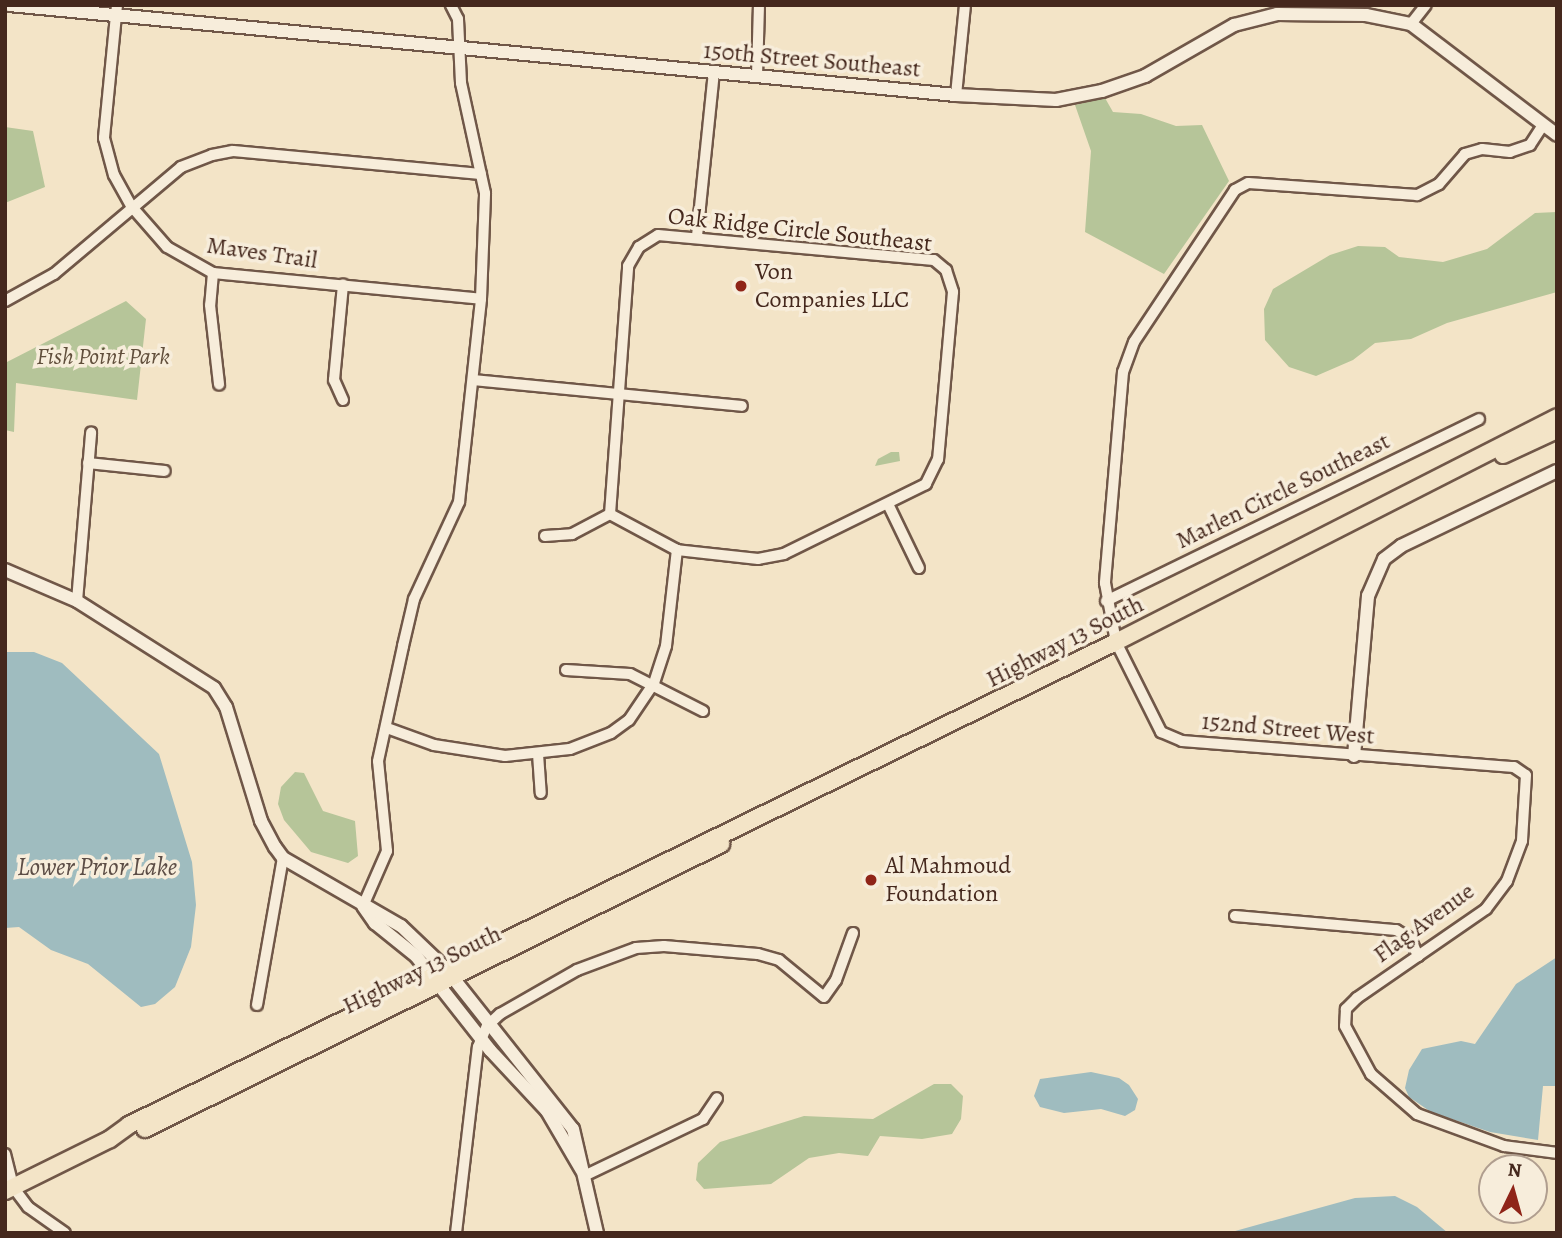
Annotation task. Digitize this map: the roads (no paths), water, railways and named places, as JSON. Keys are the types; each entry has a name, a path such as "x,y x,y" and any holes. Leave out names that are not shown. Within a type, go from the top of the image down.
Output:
{"main road":[{"name":"Highway 13 South","path":"9,1189 110,1139 129,1125 442,978 732,828 745,826 1116,642 1557,417"},
{"name":"Highway 13 South","path":"1404,496 1557,430"}],"street":[{"name":"150th Street Southeast","path":"9,5 117,11 459,48 956,95 1056,100 1102,91 1145,76 1234,25 1277,14 1366,15 1411,24 1557,135"},
{"path":"363,906 387,851 378,761 414,599 459,502 481,299 487,220 481,174 461,83 458,19 451,5"},
{"path":"757,76 758,5"},
{"path":"956,95 965,5"},
{"path":"1411,24 1426,5"},
{"name":"Maves Trail","path":"117,11 104,138 114,175 132,207 167,247 213,273 481,299"},
{"path":"697,236 714,72"},
{"name":"152nd Street West","path":"1514,767 1182,741 1161,732 1116,642 1106,601 1123,372 1134,342 1235,190 1248,183 1416,195 1439,184 1465,154 1482,149 1510,152 1530,145 1543,125"},
{"path":"5,301 54,274 181,167 233,152 481,174"},
{"name":"Oak Ridge Circle Southeast","path":"658,235 697,236 933,260 946,270 953,292 938,459 926,484 784,554 758,559 677,550 610,514 617,394 628,266 639,247 658,235"},
{"path":"213,273 210,304 219,384"},
{"path":"343,284 334,380 343,400"},
{"path":"473,380 742,405"},
{"name":"Marlen Circle Southeast","path":"1106,601 1479,419"},
{"path":"77,601 91,433"},
{"path":"88,463 165,471"},
{"path":"1354,755 1368,596 1384,559 1401,546 1557,471"},
{"path":"888,504 919,568"},
{"path":"545,536 572,534 610,514"},
{"path":"387,728 471,753 538,754 570,749 611,733 629,720 654,683 666,646 677,550"},
{"path":"5,570 77,601 214,688 226,707 261,821 284,858 401,926 484,1031 573,1129 597,1233"},
{"path":"566,670 629,674 654,683 703,711"},
{"path":"538,754 541,793"},
{"name":"Flag Avenue","path":"1514,767 1526,775 1528,794 1522,841 1507,881 1486,909 1357,998 1346,1009 1345,1026 1371,1074 1418,1114 1504,1146 1557,1153"},
{"path":"257,1005 284,858"},
{"path":"1235,916 1396,930 1410,938 1418,956"},
{"path":"456,1233 484,1031 577,970 645,947 758,954 779,960 824,997 836,980 853,933"},
{"path":"584,1176 703,1119 717,1098"},
{"path":"5,1154 9,1189 28,1207 65,1233"}],"water":[{"name":"Lower Prior Lake","path":"5,652 34,652 62,663 159,754 192,862 196,905 191,947 175,987 155,1004 141,1007 88,964 51,950 19,927 5,928"},
{"path":"1557,957 1557,1086 1543,1086 1538,1140 1490,1132 1431,1112 1409,1097 1405,1088 1409,1070 1422,1049 1461,1041 1475,1044 1516,984"},
{"path":"1091,1072 1119,1078 1129,1085 1138,1099 1135,1110 1125,1116 1101,1109 1064,1113 1040,1107 1034,1096 1040,1079"},
{"path":"1395,1196 1417,1207 1448,1233 1228,1233 1355,1198"}],"place":[{"name":"Von Companies LLC","path":"741,286"},
{"name":"Al Mahmoud Foundation","path":"871,880"}],"park label":[{"name":"Fish Point Park","path":"103,357"}]}
